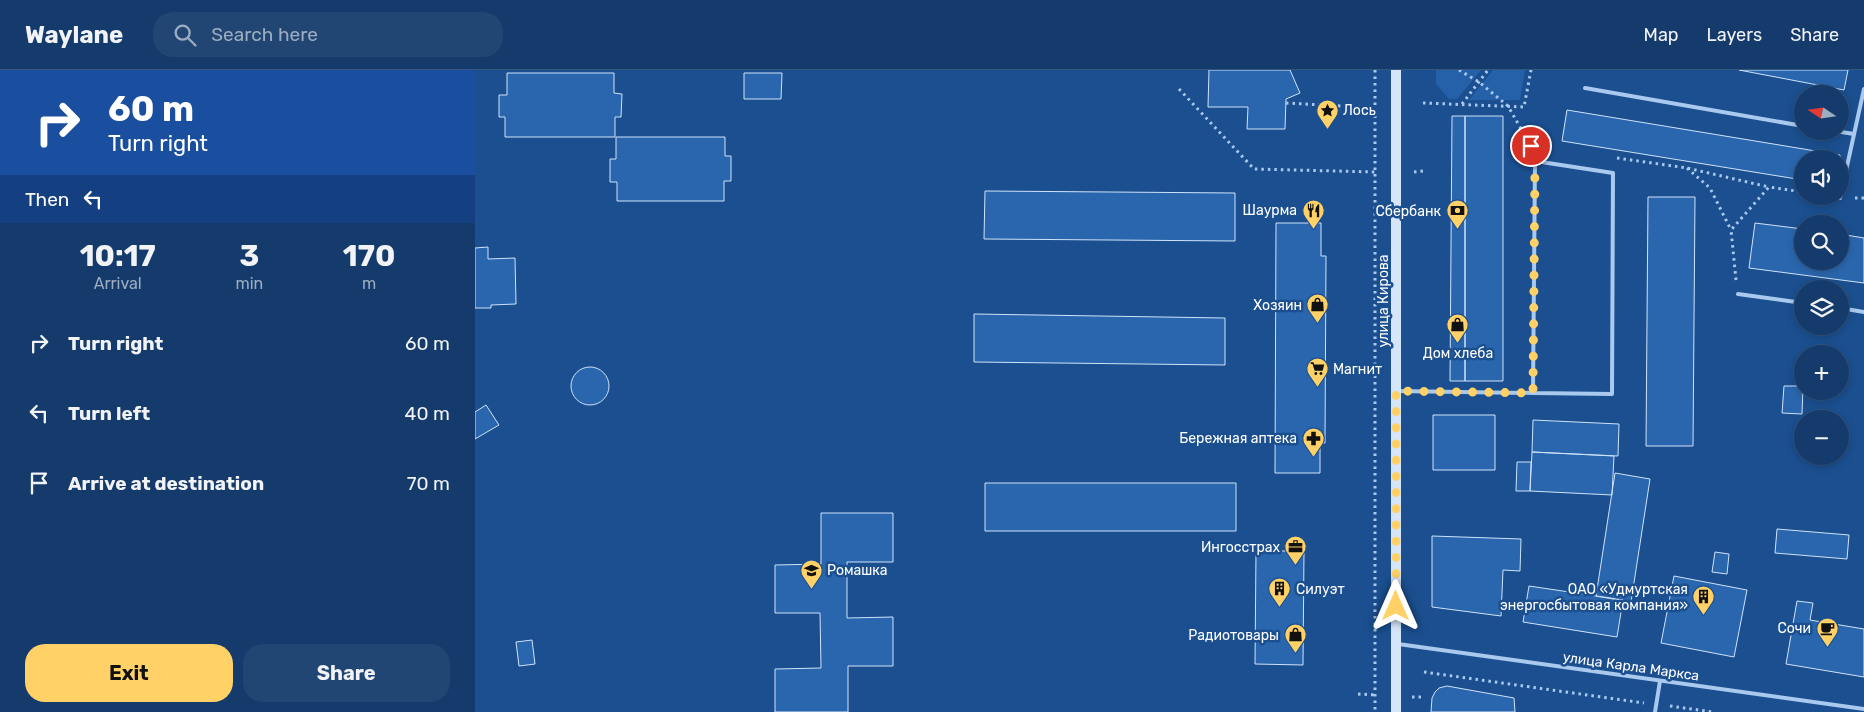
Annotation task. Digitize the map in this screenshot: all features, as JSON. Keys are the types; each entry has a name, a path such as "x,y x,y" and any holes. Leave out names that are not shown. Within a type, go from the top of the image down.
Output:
{"main road":[{"name":"улица Кирова","path":"1396,70 1396,712"}],"lane":[{"path":"1585,88 1794,124"},
{"path":"1849,157 1864,88"},
{"path":"1849,133 1854,134"},
{"path":"1396,391 1533,393 1612,394 1613,173 1535,161 1533,393"},
{"path":"1738,294 1794,302"},
{"path":"1849,310 1864,312"},
{"name":"улица Карла Маркса","path":"1396,644 1864,710"},
{"path":"1655,712 1660,681"}],"path":[{"path":"1375,70 1375,712"},
{"path":"1459,70 1479,82 1508,106 1531,146 1535,161"},
{"path":"1462,104 1488,70"},
{"path":"1423,103 1525,107 1531,70"},
{"path":"1179,89 1254,169 1359,172"},
{"path":"1286,104 1361,107"},
{"path":"1531,146 1541,148"},
{"path":"1609,157 1687,168 1769,187 1794,191"},
{"path":"1687,168 1710,188 1731,230 1738,294"},
{"path":"1731,230 1769,187"},
{"path":"1424,672 1713,712"}],"shaded area":[{"path":"1436,70 1481,70 1457,99 1449,99 1436,84"},
{"path":"1493,70 1525,70 1520,100 1469,100"}],"building":[{"path":"1209,70 1290,70 1300,93 1286,99 1285,129 1247,129 1248,107 1208,107"},
{"path":"1739,70 1848,70 1845,85 1818,85"},
{"path":"507,73 614,73 614,93 622,94 621,117 615,117 615,137 505,137 505,117 499,117 499,95 507,95"},
{"path":"744,73 782,73 781,99 744,99"},
{"path":"1567,110 1810,150 1794,150 1794,179 1562,141"},
{"path":"1452,116 1465,116 1465,381 1450,381"},
{"path":"1465,116 1503,116 1503,381 1465,381"},
{"path":"616,137 725,137 725,156 731,156 731,181 724,181 724,201 617,201 617,182 610,182 610,159 616,159"},
{"path":"985,191 1235,193 1235,241 984,239"},
{"path":"1648,197 1695,197 1693,446 1646,446"},
{"path":"1276,223 1321,223 1321,256 1326,256 1325,443 1320,443 1320,473 1275,473"},
{"path":"1755,223 1794,228 1794,270 1849,270 1849,236 1864,238 1864,283 1749,268"},
{"path":"488,247 488,259 515,258 516,304 491,305 491,308 475,308 475,248"},
{"path":"974,314 1225,318 1225,365 974,362"},
{"path":"590,367 604,372 609,386 604,400 590,405 576,400 571,386 576,372"},
{"path":"1784,386 1794,386 1794,400 1802,400 1802,410 1794,410 1794,414 1782,413"},
{"path":"486,405 499,425 475,439 475,412"},
{"path":"1433,415 1495,415 1495,470 1433,470"},
{"path":"1533,420 1619,424 1618,456 1532,452"},
{"path":"1532,452 1614,456 1612,495 1530,491"},
{"path":"1517,462 1531,462 1530,491 1516,491"},
{"path":"1615,473 1650,479 1631,602 1596,596"},
{"path":"985,483 1236,483 1236,531 985,531"},
{"name":"Ромашка","path":"821,513 893,513 893,562 847,562 847,618 893,617 893,666 848,666 848,712 775,712 775,669 821,668 820,613 775,613 775,565 821,564"},
{"path":"1777,529 1849,535 1847,559 1775,553"},
{"path":"1432,536 1521,539 1520,571 1503,570 1501,616 1432,607"},
{"name":"Силуэт","path":"1256,551 1304,551 1303,665 1255,664"},
{"path":"1715,552 1729,554 1727,574 1712,572"},
{"name":"ОАО «Удмуртская энергосбытовая компания»","path":"1674,576 1747,590 1734,657 1661,643"},
{"path":"1529,586 1623,600 1617,637 1523,622"},
{"name":"Сочи","path":"1797,601 1813,603 1810,620 1864,629 1864,677 1786,664"},
{"path":"532,640 535,664 519,666 516,642"},
{"path":"1447,686 1514,698 1515,712 1431,712 1432,698 1435,692 1439,688"}],"place":[{"name":"Лось","path":"1327,129"},
{"name":"Шаурма","path":"1313,229"},
{"name":"Сбербанк","path":"1457,230"},
{"name":"Хозяин","path":"1318,324"},
{"name":"Дом хлеба","path":"1458,344"},
{"name":"Магнит","path":"1317,388"},
{"name":"Бережная аптека","path":"1313,457"},
{"name":"Ингосстрах","path":"1296,566"},
{"name":"Ромашка","path":"811,589"},
{"name":"Силуэт","path":"1280,608"},
{"name":"ОАО «Удмуртская энергосбытовая компания»","path":"1704,616"},
{"name":"Сочи","path":"1827,647"},
{"name":"Радиотовары","path":"1295,654"}],"route":[{"path":"1396,606 1396,391 1533,393 1535,161 1531,146"}]}
